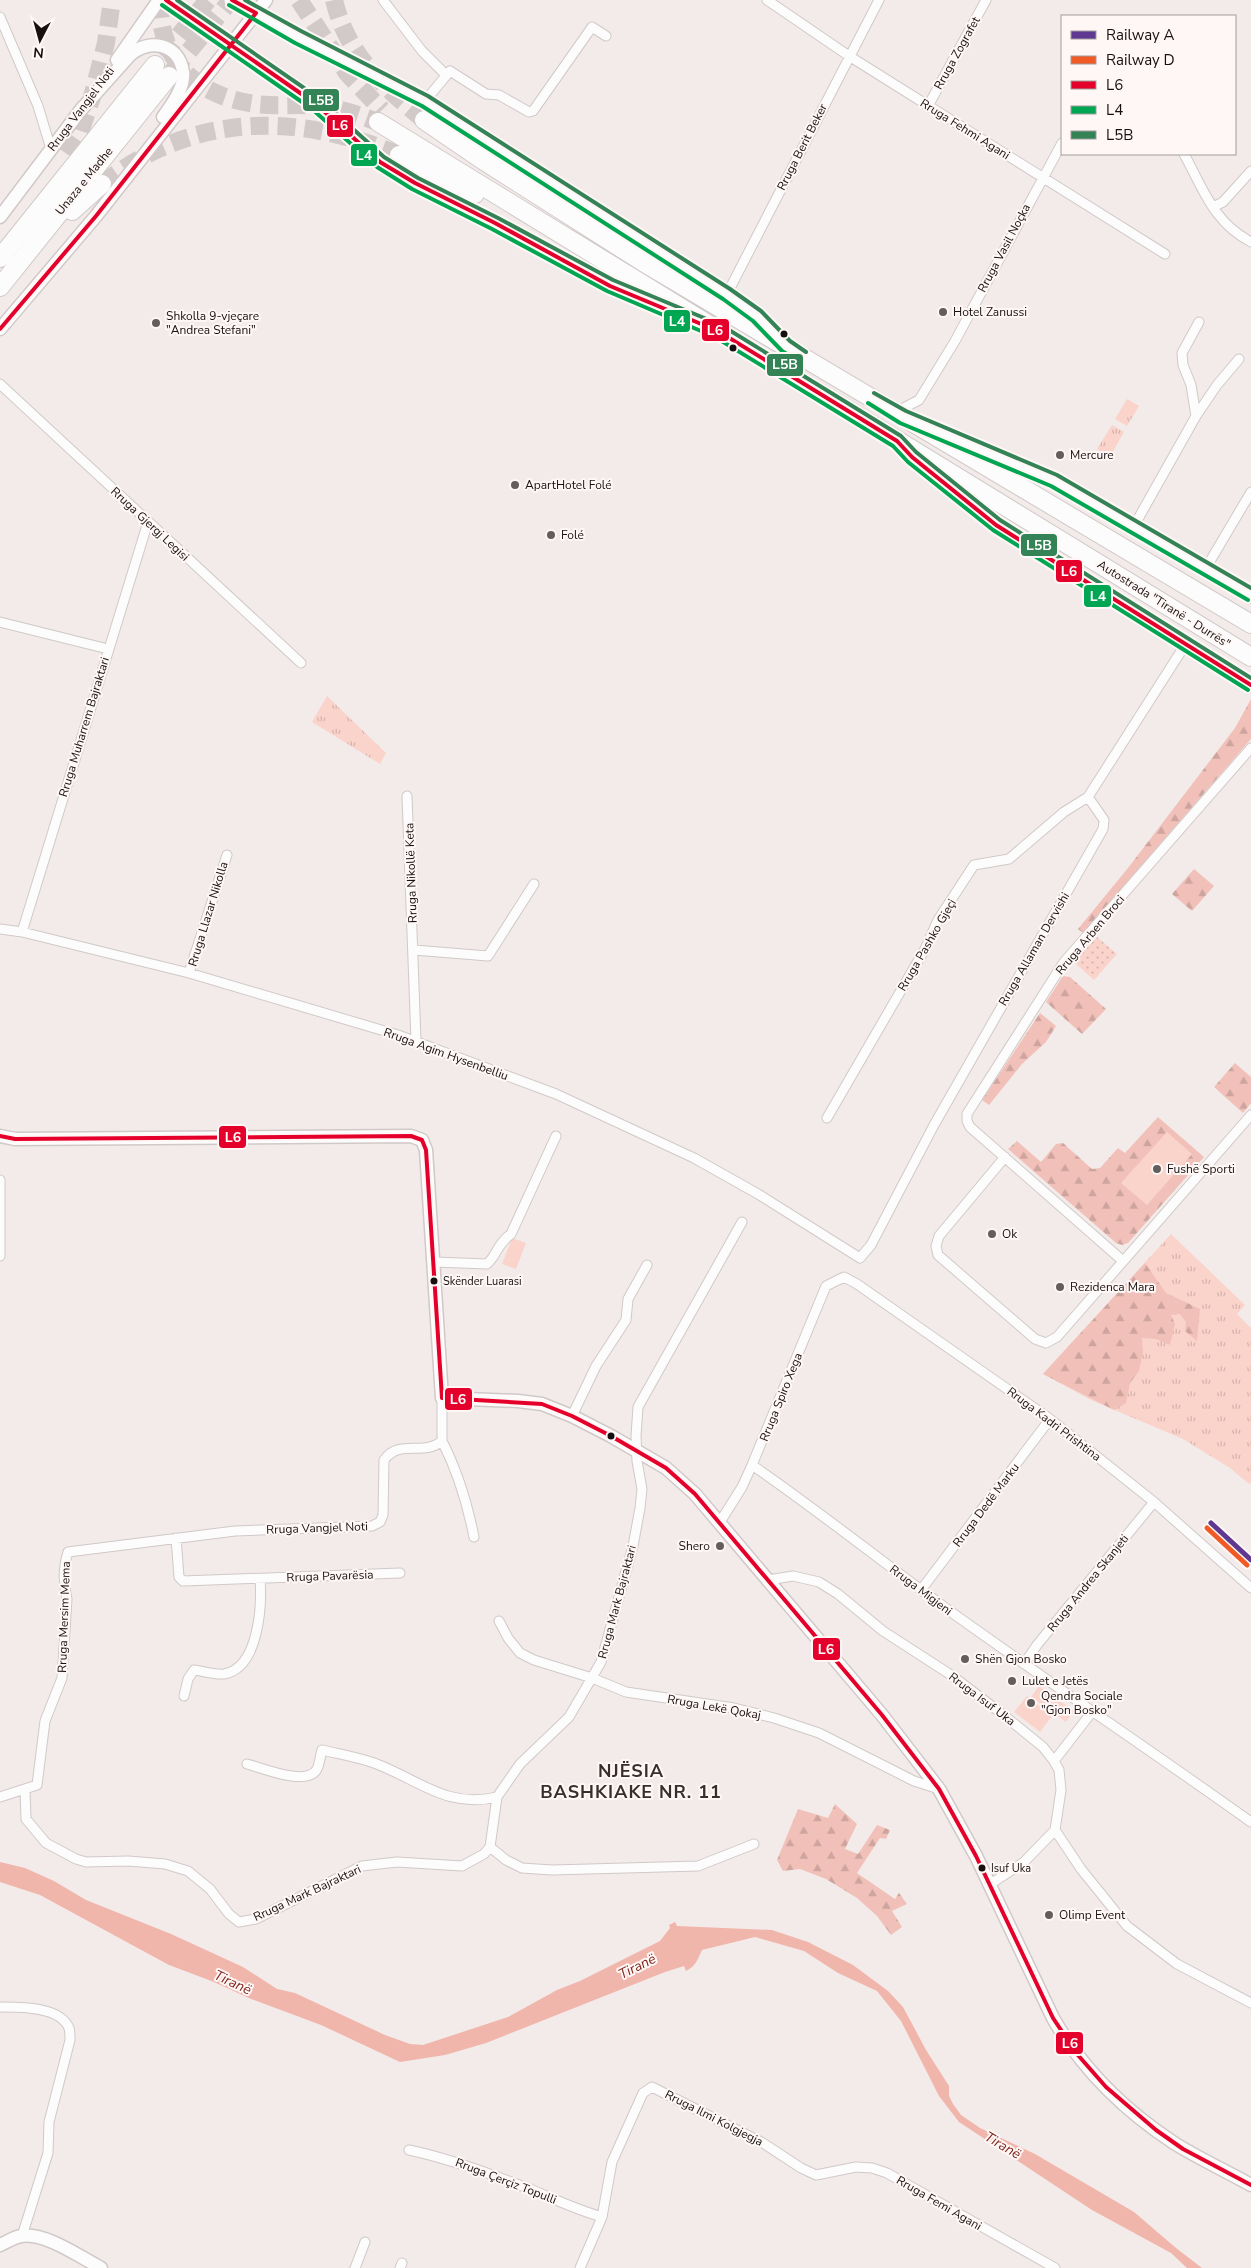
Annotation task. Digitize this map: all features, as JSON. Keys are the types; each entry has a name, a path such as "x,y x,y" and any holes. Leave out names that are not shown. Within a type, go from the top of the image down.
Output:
{"highway":[{"name":"Unaza e Madhe","path":"0,287 6,264 19,232 155,65"},
{"name":"Unaza e Madhe","path":"6,264 169,76"},
{"path":"591,229 518,195 405,128 380,116 649,288"},
{"path":"424,120 591,229"},
{"path":"19,232 37,200 59,152"},
{"path":"400,156 460,186 649,288"},
{"path":"6,264 102,184"},
{"name":"Autostrada \"Tiranë - Durrës\"","path":"591,229 1251,624"},
{"name":"Autostrada \"Tiranë - Durrës\"","path":"649,288 1251,657"}],"main road":[{"name":"Rruga Vangjel Noti","path":"0,216 59,152 79,112 159,0"},
{"path":"166,0 316,104 380,162 416,183 495,222 610,286 718,331"},
{"path":"232,0 298,37 425,101 727,294 757,316 786,346"},
{"path":"0,329 96,216 230,43 266,0"},
{"path":"79,112 139,47 160,46 176,55 183,72 182,83 176,97 130,158 96,216"},
{"path":"899,415 969,442 1054,480 1251,595"},
{"path":"897,441 912,457 996,525 1251,685"},
{"path":"0,1136 24,1139 411,1136 422,1140 426,1150 442,1398 518,1401 542,1404 572,1416 611,1436 666,1468 695,1494 882,1715 939,1789 976,1856 1053,2018 1067,2043 1084,2066 1119,2099 1175,2143 1251,2185"},
{"path":"0,2246 22,2236 35,2236 51,2241 101,2268"}],"street":[{"path":"383,0 422,51 446,75"},
{"name":"Rruga Fehmi Agani","path":"767,0 849,56 1164,254"},
{"name":"Rruga Berit Beker","path":"727,294 879,0"},
{"name":"Rruga Zografet","path":"928,106 986,0"},
{"path":"0,17 59,152"},
{"path":"425,101 450,71 486,94 499,95 529,112 533,111 592,27 606,36"},
{"name":"Rruga Vasil Noçka","path":"899,415 919,400 955,341 1061,144"},
{"path":"1185,155 1220,220 1251,242"},
{"path":"1213,207 1223,202 1251,171"},
{"path":"1196,416 1191,385 1183,365 1182,353 1200,322"},
{"path":"1134,526 1196,416 1239,359"},
{"name":"Rruga Gjergj Legisi","path":"0,384 301,663"},
{"path":"1206,568 1251,492"},
{"name":"Rruga Muharrem Bajraktari","path":"22,932 148,522"},
{"path":"0,622 108,649"},
{"path":"1088,797 1186,645"},
{"name":"Rruga Arben Broci","path":"1123,1261 970,1127 967,1121 967,1114 1064,962 1251,748"},
{"name":"Rruga Nikollë Keta","path":"407,796 416,1042"},
{"name":"Rruga Pashko Gjeçi","path":"827,1118 925,949 938,920 974,865 1009,860 1064,812 1088,797"},
{"name":"Rruga Allaman Dervishi","path":"860,1258 871,1245 934,1124 1103,829 1104,820 1088,797"},
{"name":"Rruga Llazar Nikolla","path":"190,973 227,854"},
{"path":"414,950 488,956 534,884"},
{"name":"Rruga Agim Hysenbelliu","path":"0,929 22,932 190,973 416,1042 556,1094 694,1158 758,1194 860,1258"},
{"path":"1005,1157 939,1236 936,1246 938,1255 1035,1339 1046,1343 1057,1337 1251,1115"},
{"path":"434,1262 487,1264 490,1262 500,1242 511,1234 556,1136"},
{"path":"0,1180 0,1256"},
{"name":"Rruga Mark Bajraktari","path":"24,1790 26,1819 46,1843 76,1860 86,1862 128,1861 165,1864 188,1871 210,1888 229,1914 240,1922 256,1919 362,1866 398,1862 462,1866 484,1854 490,1847 497,1798 520,1764 569,1718 601,1662 635,1536 642,1489 636,1451 638,1407 742,1222"},
{"path":"572,1416 596,1366 626,1320 628,1299 647,1264"},
{"name":"Rruga Kadri Prishtina","path":"844,1277 857,1284 1050,1419 1154,1502 1251,1588"},
{"name":"Rruga Spiro Xega","path":"720,1522 742,1487 752,1465 826,1286 844,1277"},
{"path":"442,1398 442,1441 454,1464 466,1498 474,1537"},
{"name":"Rruga Dedë Marku","path":"922,1590 1050,1419"},
{"name":"Rruga Vangjel Noti","path":"68,1552 235,1531 372,1526 380,1522 383,1515 383,1468 384,1460 389,1453 397,1448 435,1447 442,1441"},
{"name":"Rruga Migjeni","path":"752,1465 800,1497 922,1590 1024,1664 1251,1822"},
{"name":"Rruga Andrea Skanjeti","path":"1024,1664 1037,1645 1154,1502"},
{"name":"Rruga Pavarësia","path":"176,1538 179,1577 183,1581 400,1573"},
{"name":"Rruga Mersim Mema","path":"24,1790 37,1785 45,1721 62,1678 67,1599 64,1587 64,1565 68,1552"},
{"name":"Rruga Isuf Uka","path":"768,1580 793,1576 819,1582 838,1594 883,1631 951,1676 1043,1747 1059,1770 1061,1790 1055,1830"},
{"path":"184,1696 188,1679 194,1670 223,1674 232,1671 248,1654 260,1617 260,1579"},
{"name":"Rruga Lekë Qokaj","path":"499,1621 508,1638 520,1653 534,1660 592,1678 626,1692 734,1708 783,1721 819,1733 914,1781 939,1789"},
{"path":"1054,1761 1092,1712"},
{"path":"247,1764 295,1777 310,1776 317,1770 322,1750 373,1763 434,1793 480,1801 497,1798"},
{"path":"0,1797 24,1790"},
{"path":"989,1885 1024,1862 1055,1830 1081,1869 1127,1926 1177,1964 1251,2003"},
{"path":"490,1847 506,1860 522,1868 552,1870 698,1866 754,1844"},
{"path":"0,2007 31,2007 51,2013 62,2020 69,2028 70,2040 49,2122 48,2153 22,2236"},
{"name":"Rruga Ilmi Kolgjegja","path":"580,2268 602,2217 612,2162 642,2093 652,2087 764,2143 801,2168 816,2175"},
{"name":"Rruga Çerçiz Topulli","path":"409,2150 444,2158 602,2217"},
{"name":"Rruga Femi Agani","path":"816,2175 856,2167 872,2168 887,2173 1055,2268"},
{"path":"355,2268 365,2242"}],"green space":[{"path":"1127,399 1139,406 1127,426 1115,419"},
{"path":"1112,425 1124,432 1110,457 1097,449"},
{"path":"327,696 386,753 380,764 312,722"},
{"path":"1251,699 1251,739 1083,933 1078,929 1128,868 1235,728"},
{"path":"1194,869 1214,886 1192,911 1172,894"},
{"path":"1097,937 1117,954 1094,980 1074,962"},
{"path":"1063,976 1070,977 1106,1009 1082,1034 1046,1002"},
{"path":"1040,1013 1056,1026 1046,1042 1022,1064 989,1105 982,1100"},
{"path":"1235,1063 1251,1077 1251,1103 1243,1113 1214,1087"},
{"path":"1158,1117 1204,1157 1128,1243 1122,1245 1116,1243 1008,1149 1017,1141 1041,1162 1056,1144 1063,1143 1092,1169 1100,1168 1118,1148 1125,1153"},
{"name":"Fushë Sporti","path":"1167,1132 1192,1154 1147,1205 1121,1183"},
{"path":"1171,1234 1245,1305 1237,1314 1251,1328 1251,1482 1249,1484 1230,1468 1183,1439 1091,1400 1043,1374"},
{"path":"512,1238 526,1243 516,1269 502,1264"},
{"path":"1145,1263 1166,1293 1200,1309 1197,1341 1185,1331 1186,1322 1180,1314 1171,1315 1175,1324 1170,1345 1156,1339 1142,1338 1143,1352 1139,1371 1130,1383 1126,1403 1114,1410 1043,1374"},
{"path":"1039,1686 1074,1711 1066,1722 1031,1697"},
{"path":"1027,1696 1052,1716 1040,1732 1014,1712"},
{"path":"835,1804 857,1824 845,1849 858,1854 877,1825 890,1830 886,1839 880,1838 857,1873 895,1899 899,1893 907,1904 892,1911 902,1927 891,1935 877,1916 857,1898 826,1879 800,1869 783,1871 777,1860 798,1809 828,1818"}],"water":[{"name":"Tiranë","path":"0,1862 25,1868 54,1881 86,1900 171,1934 243,1967 277,1989 295,1993 385,2035 410,2044 423,2045 508,2017 557,1990 580,1981 660,1941 670,1928 669,1925 675,1922 677,1926 772,1930 808,1942 853,1965 888,1991 903,2007 926,2050 949,2086 949,2096 961,2115 980,2128 1035,2154 1134,2212 1202,2268 1187,2268 1171,2253 1092,2210 959,2122 939,2096 901,2021 877,1991 838,1973 804,1951 755,1937 702,1950 698,1960 686,1971 684,1966 665,1972 486,2043 445,2055 400,2062 321,2025 251,1999 214,1982 169,1965 40,1895 0,1882"}],"tunnel":[{"path":"67,154 78,138 92,97 106,43 112,0"},
{"path":"160,0 161,21 166,40 174,57 185,72 198,83 215,93 234,100 255,104 327,107 347,111 378,122"},
{"path":"162,56 208,0"},
{"path":"172,72 231,0"},
{"path":"299,0 347,73 382,110"},
{"path":"334,0 348,37 368,68 394,95 424,120"},
{"path":"102,184 144,156 181,140 212,131 243,127 274,126 306,129 368,143 399,155"}],"rail line":[{"name":"A","path":"1211,1523 1251,1560"},
{"name":"D","path":"1207,1528 1247,1565"}],"transit line":[{"name":"L6","path":"166,0 316,104 380,162 415,183 495,223 610,286 718,331 897,441 912,457 996,525 1251,685"},
{"name":"L5B","path":"177,0 320,99 384,157 418,178 498,218 613,280 721,325 901,436 916,452 1000,520 1251,678"},
{"name":"L6","path":"0,329 96,216 256,13 232,0"},
{"name":"L5B","path":"245,0 428,96 730,289 761,311 790,341 806,352"},
{"name":"L4","path":"162,5 312,109 377,167 412,189 492,229 607,291 715,337 893,446 908,462 993,530 1248,690"},
{"name":"L4","path":"229,5 295,43 422,106 723,299 753,321 782,351 800,362"},
{"name":"L5B","path":"874,393 906,411 1057,475 1251,588"},
{"name":"L4","path":"868,403 900,423 1051,486 1248,600"},
{"name":"L6","path":"0,1136 15,1139 411,1136 422,1140 426,1150 442,1398 542,1404 572,1416 611,1436 666,1468 695,1494 882,1715 939,1789 976,1856 1053,2018 1077,2054 1106,2087 1156,2130 1183,2149 1251,2185"}],"place":[{"name":"Hotel Zanussi","path":"943,312"},
{"name":"Shkolla 9-vjeçare \"Andrea Stefani\"","path":"156,323"},
{"name":"Mercure","path":"1060,455"},
{"name":"ApartHotel Folé","path":"515,485"},
{"name":"Folé","path":"551,535"},
{"name":"Fushë Sporti","path":"1157,1169"},
{"name":"Ok","path":"992,1234"},
{"name":"Skënder Luarasi","path":"434,1281"},
{"name":"Rezidenca Mara","path":"1060,1287"},
{"name":"Shero","path":"720,1546"},
{"name":"Shën Gjon Bosko","path":"965,1659"},
{"name":"Lulet e Jetës","path":"1012,1681"},
{"name":"Qendra Sociale \"Gjon Bosko\"","path":"1031,1703"},
{"name":"Isuf Uka","path":"982,1868"},
{"name":"Olimp Event","path":"1049,1915"}],"district":[{"name":"NJËSIA BASHKIAKE NR. 11","path":"631,1781"}]}
